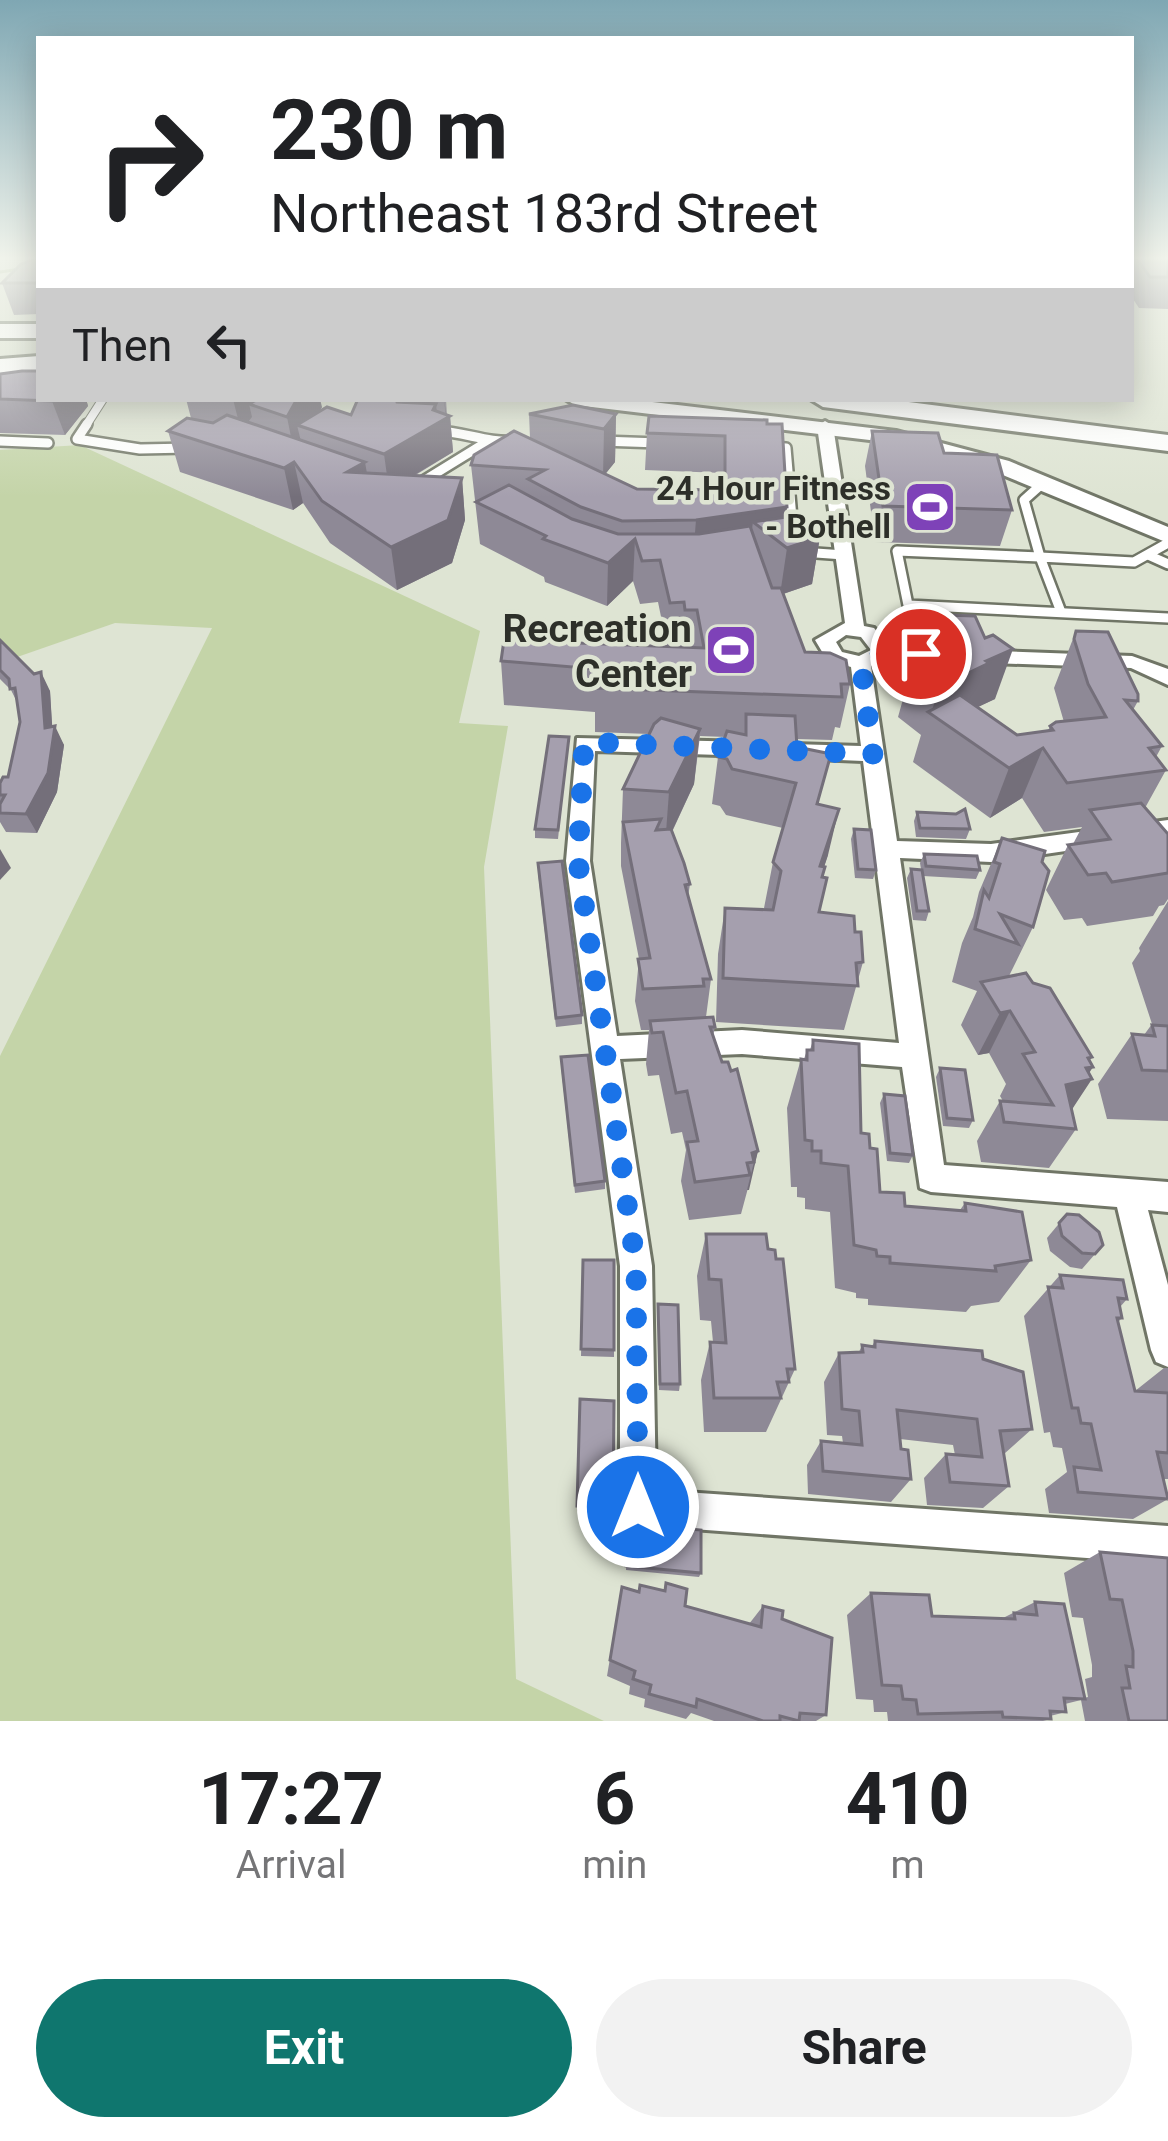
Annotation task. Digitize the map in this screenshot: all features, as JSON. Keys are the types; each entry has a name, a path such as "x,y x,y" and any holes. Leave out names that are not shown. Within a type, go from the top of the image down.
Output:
{"highway":[{"path":"0,357 36,359"},
{"path":"0,366 36,360"},
{"path":"1049,402 1147,412"},
{"path":"824,412 1052,425 1168,438"}],"main road":[{"path":"632,402 824,412 1040,482 1168,540"}],"street":[{"path":"824,412 855,629"},
{"path":"1162,674 1132,662 871,658 840,659 825,646 834,631 855,629 877,638 871,658 873,754 931,1178 1168,1197"},
{"path":"873,754 584,742 578,861 636,1266 638,1507 1168,1545"},
{"path":"888,849 991,853 1168,828"},
{"path":"604,1048 742,1042 915,1055"},
{"path":"1129,1194 1168,1350"}],"lane":[{"path":"101,402 77,439 140,448 200,448"},
{"path":"425,430 464,432 485,442 532,444 517,454"},
{"path":"589,440 676,444"},
{"path":"0,441 48,443"},
{"path":"410,489 485,442"},
{"path":"764,447 786,448 794,535 789,552 844,555"},
{"path":"1040,482 1024,500 1061,612"},
{"path":"1168,540 1135,562 897,551 908,605 1168,618"},
{"path":"1148,555 1168,564"}],"green space":[{"path":"80,445 480,631 459,723 508,726 484,867 516,1679 604,1721 0,1721 0,1056 212,628 115,623 0,663 0,450"}],"building":[{"path":"36,371 36,400 0,399 0,374"},
{"path":"253,402 295,402 287,417 249,404"},
{"path":"357,402 397,402 436,404 433,410 450,416 384,454 297,425 327,407 351,415"},
{"path":"573,405 616,414 604,429 529,414"},
{"path":"227,415 365,462 347,472 462,478 448,520 391,547 322,501 294,462 284,468 168,431 187,418 213,423"},
{"path":"649,416 782,424 787,507 696,520 622,521 581,507 528,479 545,470 471,465 474,455 514,431 637,489 725,490 725,436 647,433"},
{"path":"872,431 938,433 944,453 997,455 1012,510 883,506"},
{"path":"509,485 572,519 618,534 699,534 750,526 772,588 781,588 805,652 830,653 846,660 850,684 841,684 842,697 595,688 597,669 501,661 504,640 704,648 697,610 685,610 684,602 670,603 660,560 642,561 635,539 608,563 543,539 546,536 476,502"},
{"path":"799,515 820,537 787,548 753,522"},
{"path":"943,615 975,616 985,638 993,635 1013,649 939,687 912,667 918,664 916,658 931,652 926,648 930,644 951,635"},
{"path":"1076,631 1108,632 1138,694 1138,701 1125,700 1162,746 1149,748 1166,770 1067,783 1043,748 1009,768 928,712 960,695 1017,735 1053,730 1050,726 1056,722 1106,717 1088,684 1074,639"},
{"path":"0,640 34,674 41,672 45,728 55,726 48,773 26,814 0,813 5,795 0,795 0,783 8,777 20,722 15,688 10,689 9,679 0,670"},
{"path":"746,714 795,716 797,747 831,754 817,804 839,809 820,866 825,867 822,877 827,878 819,912 854,916 855,932 861,932 863,962 856,963 858,986 723,978 725,908 773,910 781,871 773,862 796,783 732,769 727,759 718,757 727,731 746,735"},
{"path":"661,718 700,729 669,792 623,789 654,724"},
{"path":"549,736 569,737 558,830 535,829"},
{"path":"1141,803 1168,834 1168,873 1112,882 1106,873 1088,875 1068,845 1110,839 1090,810"},
{"path":"965,809 970,829 920,828 917,812 956,814"},
{"path":"661,819 656,830 671,829 690,884 685,885 711,979 703,979 704,986 643,989 638,959 650,958 623,822"},
{"path":"854,829 871,830 876,870 858,869"},
{"path":"1002,838 1045,851 1042,862 1049,871 1033,927 1000,914 1018,944 975,929 984,890 989,898 1000,864 994,862"},
{"path":"924,854 977,856 980,870 926,866"},
{"path":"562,861 582,1015 556,1018 538,863"},
{"path":"911,869 922,870 929,911 917,911"},
{"path":"1026,973 1033,983 1050,988 1092,1057 1088,1058 1093,1067 1086,1068 1092,1079 1066,1085 1076,1129 1004,1122 1000,1101 1053,1105 1023,1054 1035,1052 1010,1011 1000,1013 981,982"},
{"path":"713,1017 715,1027 710,1027 722,1062 728,1062 731,1071 737,1069 758,1151 752,1153 754,1162 747,1163 750,1175 695,1182 687,1142 698,1141 687,1091 676,1093 663,1032 652,1033 650,1021"},
{"path":"1152,1025 1168,1026 1168,1071 1142,1070 1132,1034 1155,1036"},
{"path":"813,1040 859,1044 861,1133 869,1134 870,1148 877,1149 880,1192 904,1193 905,1206 966,1211 965,1203 1022,1212 1031,1260 995,1266 996,1271 890,1263 890,1257 877,1256 876,1250 854,1245 848,1166 821,1163 821,1151 812,1151 812,1141 805,1140 801,1059 807,1060"},
{"path":"588,1055 605,1181 575,1185 561,1057"},
{"path":"940,1068 965,1070 973,1120 947,1118"},
{"path":"884,1094 905,1096 913,1155 890,1153"},
{"path":"1067,1214 1079,1215 1099,1232 1103,1245 1095,1254 1082,1253 1062,1236 1059,1223"},
{"path":"706,1234 766,1234 768,1249 775,1250 776,1259 783,1259 795,1369 787,1369 789,1382 777,1382 781,1398 714,1398 710,1342 726,1343 721,1280 709,1279"},
{"path":"583,1260 614,1260 614,1350 581,1349"},
{"path":"1060,1275 1123,1280 1127,1299 1118,1298 1122,1318 1117,1318 1135,1391 1168,1393 1168,1453 1157,1452 1168,1499 1078,1492 1074,1467 1101,1470 1091,1424 1081,1423 1078,1408 1072,1408 1048,1287 1063,1288"},
{"path":"658,1304 678,1305 680,1384 660,1384"},
{"path":"875,1341 982,1351 983,1359 1023,1372 1032,1429 1000,1431 1009,1486 950,1482 946,1454 982,1457 977,1419 897,1410 901,1449 908,1450 911,1479 823,1471 821,1441 862,1445 859,1411 842,1409 839,1353 863,1352 862,1345 875,1347"},
{"path":"580,1399 614,1401 613,1507 577,1506"},
{"path":"628,1523 701,1530 701,1573 626,1566"},
{"path":"1100,1552 1168,1558 1168,1721 1129,1721 1122,1688 1130,1688 1126,1666 1133,1667 1133,1651 1122,1600 1110,1599"},
{"path":"666,1583 687,1589 685,1606 761,1627 763,1606 783,1611 782,1619 832,1638 826,1715 800,1713 799,1721 780,1716 780,1721 763,1721 697,1699 696,1707 649,1694 651,1685 633,1679 635,1671 610,1660 622,1587 639,1592 640,1585 665,1591"},
{"path":"871,1593 929,1595 932,1616 1015,1619 1014,1613 1037,1615 1035,1602 1064,1604 1085,1699 1064,1698 1066,1712 1050,1711 1051,1719 1003,1717 1002,1712 918,1714 916,1700 903,1699 901,1686 882,1685"}],"place":[{"name":"24 Hour Fitness - Bothell","path":"930,507"},
{"name":"Recreation Center","path":"731,650"}],"route":[{"path":"638,1507 636,1266 578,861 584,742 873,754 861,663 881,653 921,654"}]}
